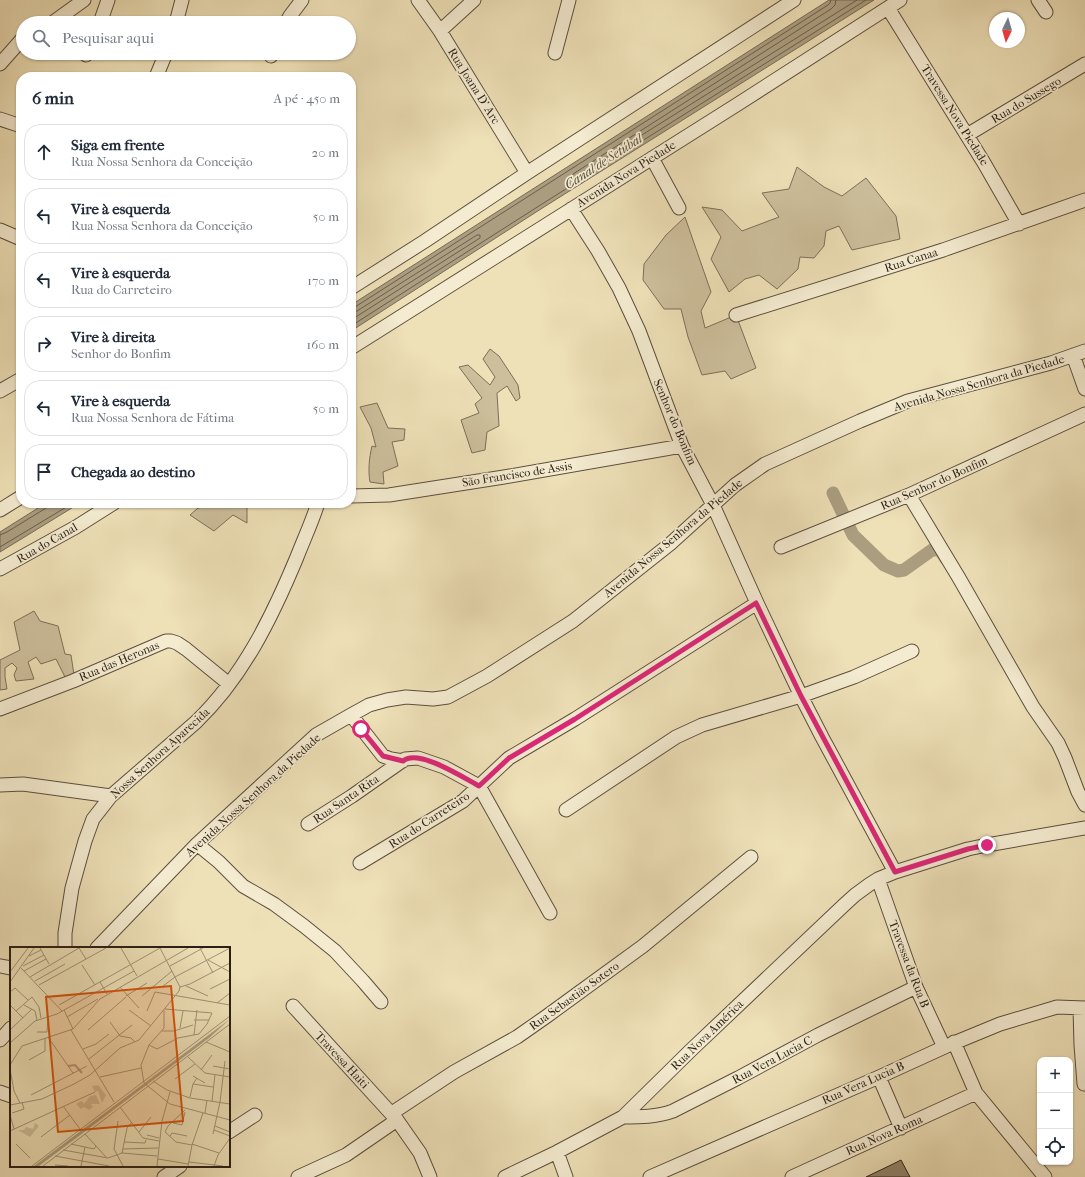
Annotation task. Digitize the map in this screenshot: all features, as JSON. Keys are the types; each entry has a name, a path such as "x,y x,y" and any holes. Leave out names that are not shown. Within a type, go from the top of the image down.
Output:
{"street":[{"path":"62,16 84,0"},
{"path":"102,16 108,0"},
{"path":"178,16 182,0"},
{"path":"290,16 302,0"},
{"name":"Rua Joana D' Arc","path":"418,0 440,31 527,173"},
{"path":"440,31 474,0"},
{"path":"555,53 569,0"},
{"path":"356,285 794,0"},
{"name":"Avenida Nova Piedade","path":"356,345 900,0"},
{"path":"1038,0 1046,12"},
{"name":"Travessa Nova Piedade","path":"888,8 967,135 1019,224"},
{"path":"0,64 16,46"},
{"path":"158,72 163,60"},
{"name":"Rua do Sussego","path":"967,135 1085,64"},
{"path":"0,119 16,124"},
{"path":"652,158 679,208"},
{"name":"Rua Canaa","path":"736,315 899,264 1019,224 1085,200"},
{"name":"Senhor do Bonfim","path":"571,209 598,251 619,288 639,331 682,446 713,505 756,603 806,695 895,872"},
{"path":"0,230 16,236"},
{"name":"Avenida Nossa Senhora da Piedade","path":"98,947 197,844 316,735 369,705 406,697 448,697 487,676 573,621 670,544 735,485 765,464 807,444 908,401 1037,367 1085,351"},
{"path":"1073,355 1085,389"},
{"path":"0,391 16,382"},
{"name":"Rua Senhor do Bonfim","path":"781,547 909,495 1085,414"},
{"name":"São Francisco de Assis","path":"356,496 389,495 504,477 682,446"},
{"path":"909,495 1033,707 1058,743 1078,792 1085,804"},
{"path":"0,510 16,500"},
{"name":"Rua do Canal","path":"0,570 76,527 106,508"},
{"name":"Nossa Senhora Aparecida","path":"65,947 65,932 72,888 85,840 93,819 112,796 196,722 216,701 244,664 289,576 316,508"},
{"name":"Rua do Carreteiro","path":"360,864 459,804 509,758 575,719 756,603"},
{"name":"Rua das Heronas","path":"0,709 73,681 166,641 171,641 186,649 229,684"},
{"path":"566,810 676,737 688,731 702,725 806,695 912,651"},
{"path":"351,715 383,756 403,761 405,759 413,758 422,759 444,767 479,786 550,913"},
{"name":"Rua Santa Rita","path":"308,824 403,761"},
{"path":"0,785 23,784 112,796"},
{"name":"Rua Nova América","path":"505,1177 557,1152 623,1117 855,894 878,879 895,872 968,849 1082,829"},
{"path":"197,844 219,862 243,886 274,904 335,951 381,1002"},
{"name":"Rua Sebastião Sotero","path":"298,1177 346,1155 454,1072 517,1037 547,1016 643,946 751,857"},
{"name":"Travessa da Rua B","path":"878,879 916,987 976,1094 1045,1177"},
{"path":"0,966 10,968"},
{"name":"Rua Vera Lucia C","path":"623,1117 654,1116 673,1111 818,1035 916,987"},
{"name":"Travessa Haiti","path":"293,1006 394,1117"},
{"name":"Rua Vera Lucia B","path":"650,1177 1000,1024 1046,1009 1064,1006 1083,1008"},
{"path":"1083,1008 1081,1045 1084,1084"},
{"path":"0,1040 10,1029"},
{"path":"879,1076 901,1128"},
{"path":"0,1092 10,1096"},
{"name":"Rua Nova Roma","path":"792,1177 976,1094"},
{"path":"230,1131 255,1115"},
{"path":"394,1117 420,1153 430,1177"},
{"path":"557,1152 566,1177"},
{"path":"164,1177 179,1167"}],"shaded area":[{"path":"797,167 824,187 842,196 866,178 896,216 900,239 852,250 839,226 826,231 824,246 814,258 800,257 798,269 777,289 759,275 745,279 729,292 711,259 721,237 702,207 722,210 742,231 779,217 762,193 789,189"},
{"path":"685,217 711,292 701,311 705,328 736,315 756,368 731,379 725,371 702,375 688,337 681,309 664,309 643,280 644,264 666,235"},
{"path":"490,349 499,356 518,385 520,398 516,401 507,386 497,393 499,426 487,432 485,450 472,453 461,420 479,413 475,404 482,398 459,367 468,365 490,385 495,377 483,359"},
{"path":"377,403 388,428 405,429 404,440 392,442 398,466 383,472 384,484 370,482 370,455 372,446 376,447 371,428 360,407"},
{"path":"198,508 247,508 247,523 233,515 214,531 190,515"},
{"path":"34,611 40,621 58,626 65,654 71,655 74,675 66,679 56,659 41,664 36,657 28,662 34,679 16,681 14,675 17,668 12,663 5,668 7,689 0,690 0,660 20,650 14,622"}],"water":[{"name":"Canal de Setúbal","path":"829,0 874,0 544,207 356,328 356,302"},
{"path":"38,508 72,508 0,552 0,532"}],"building":[{"path":"901,1160 910,1177 866,1177 891,1165"}],"waterway":[{"path":"833,493 853,535 884,565 898,571 904,570 932,550 940,550 946,559"}],"route":[{"path":"361,729 383,756 403,761 405,759 413,758 422,759 444,767 479,786 509,758 575,719 756,603 822,737 895,872 968,849 987,845"}]}
